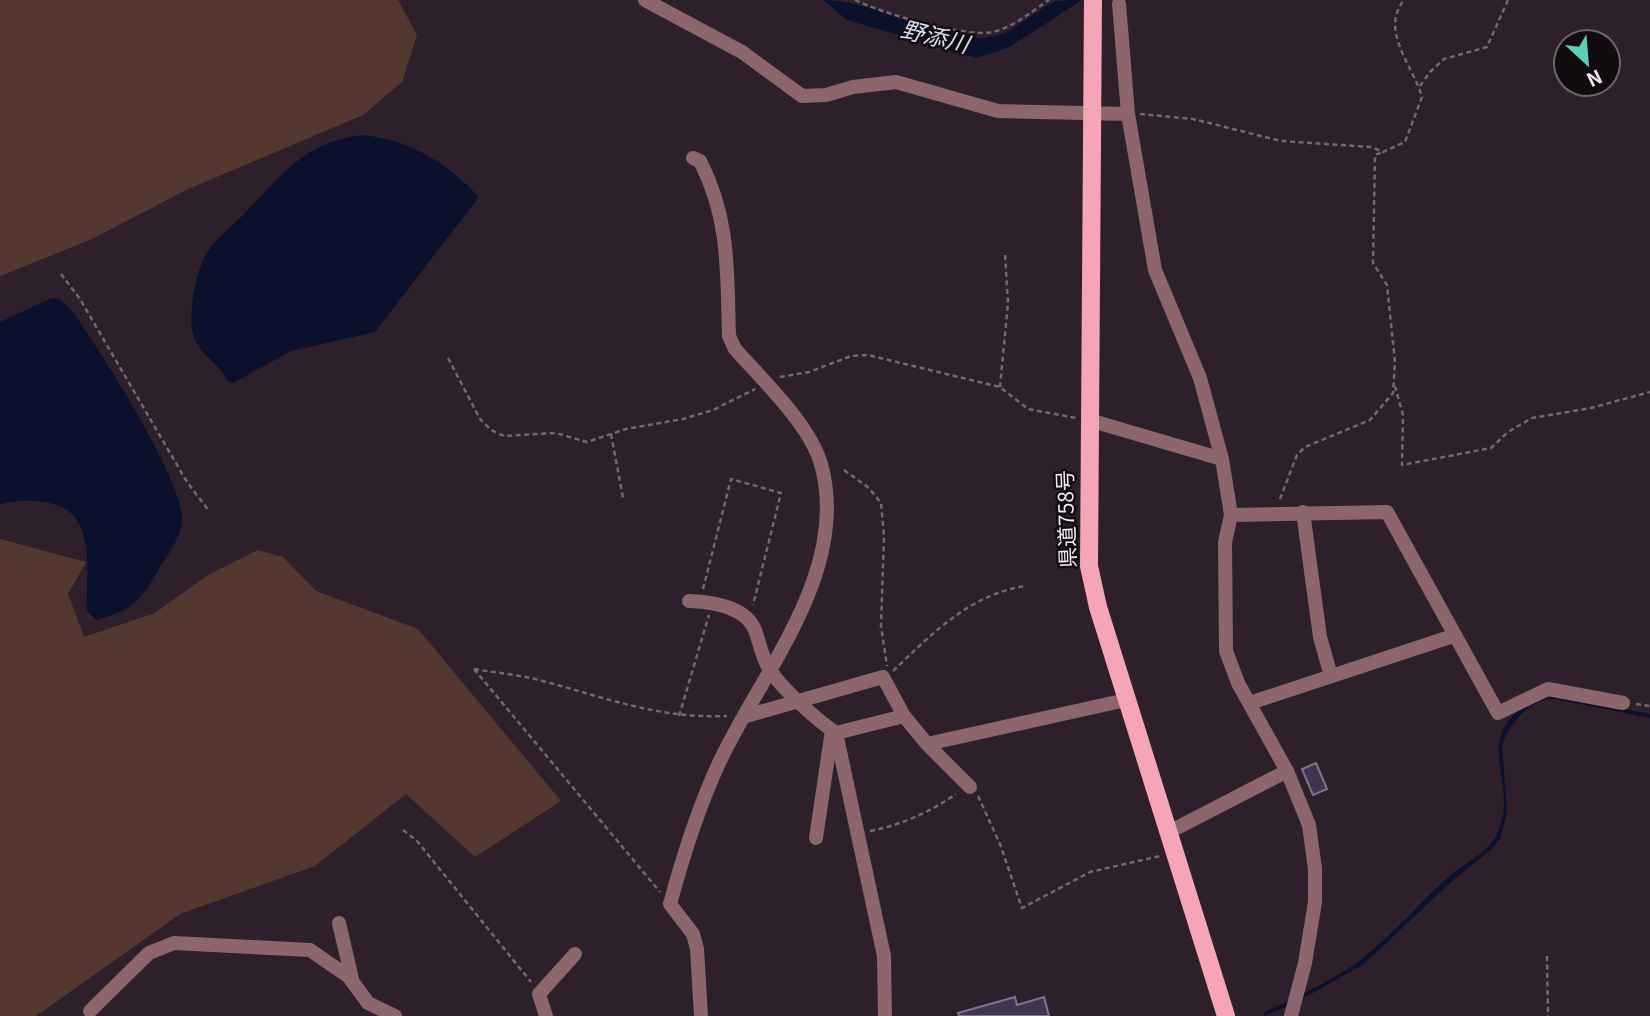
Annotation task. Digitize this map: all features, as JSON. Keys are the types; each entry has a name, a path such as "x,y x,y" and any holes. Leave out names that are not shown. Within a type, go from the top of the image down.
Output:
{"main road":[{"name":"県道758号","path":"1093,3 1089,566 1098,607 1126,700 1226,1016"}],"street":[{"path":"646,0 742,52 802,96 826,95 853,87 896,82 998,111 1128,114"},
{"path":"1119,4 1128,114 1155,270 1200,378 1222,459 1231,516 1225,542 1226,651 1287,771 1309,825 1315,869 1315,902 1306,963 1291,1016"},
{"path":"693,158 699,161 708,177 725,230 729,336 735,349 766,383 803,431 820,462 825,493 826,530 809,593 789,637 768,669 746,716 720,761 700,808 670,904 693,934 695,941 701,1016"},
{"path":"1089,420 1222,459"},
{"path":"1231,516 1303,512 1387,512 1453,636 1498,713 1548,689 1623,703"},
{"path":"1303,512 1320,637 1331,676"},
{"path":"701,601 740,613 749,621 768,669 834,731 860,833 884,956 885,1016"},
{"path":"1250,702 1453,636"},
{"path":"746,716 883,677 904,716 927,744 968,785"},
{"path":"927,744 1126,700"},
{"path":"834,731 904,716"},
{"path":"816,838 834,731"},
{"path":"1167,833 1287,771"},
{"path":"339,923 353,983"},
{"path":"90,1011 149,953 174,943 310,950 353,983 368,1003 395,1016"},
{"path":"546,1016 539,994 575,954"}],"path":[{"path":"855,0 974,35 995,32 1011,25 1049,0"},
{"path":"1404,0 1398,7 1395,24 1398,42 1422,96 1405,142 1374,155 1373,263 1387,285 1395,386 1403,415 1402,465 1491,448 1508,432 1532,418 1591,408 1650,392"},
{"path":"1420,88 1430,72 1444,59 1457,53 1487,47 1508,0"},
{"path":"1128,114 1166,114 1281,141 1371,147 1383,152"},
{"path":"1000,387 1008,303 1005,254"},
{"path":"61,274 80,299 187,482 209,511"},
{"path":"448,358 480,419 491,430 504,436 556,433 587,442 713,410 766,383 851,356 868,355 1000,387 1028,409 1045,415 1089,420"},
{"path":"1270,513 1280,499 1297,455 1306,447 1370,421 1384,407 1395,386"},
{"path":"611,434 623,498"},
{"path":"844,470 869,488 881,503 884,536 881,626 889,675 943,622 1003,589 1025,586"},
{"path":"679,716 701,601 731,480 781,493 749,621"},
{"path":"670,904 474,670 539,680 654,713 679,716 746,716"},
{"path":"860,833 883,828 937,807 968,785 976,792 1000,844 1023,908 1090,872 1167,854"},
{"path":"403,830 417,841 539,994"},
{"path":"1547,956 1548,1016"}],"shaded area":[{"path":"0,0 398,0 417,35 402,82 363,115 186,190 92,239 0,276"},
{"path":"0,539 86,562 68,594 84,637 155,613 208,575 258,550 283,557 316,591 418,629 561,801 475,857 406,794 315,866 180,914 36,1016 0,1016"}],"water":[{"name":"野添川","path":"823,0 861,6 939,32 979,38 1010,30 1056,1 1082,0 1010,47 977,58 847,20"},
{"path":"363,135 397,142 427,155 454,174 479,197 375,332 291,351 233,383 227,381 224,374 199,348 193,334 192,307 195,287 206,254 220,236 281,175 308,153 342,139"},
{"path":"52,298 60,299 70,308 136,412 169,475 179,501 182,520 174,546 141,597 127,608 96,620 87,611 86,546 76,518 65,509 49,503 24,501 0,504 0,322"},
{"path":"1545,693 1650,714 1650,718 1555,699 1538,703 1522,713 1502,744 1507,812 1500,839 1493,848 1452,881 1364,964 1295,1003 1264,1016 1265,1012 1354,965 1452,874 1492,842 1503,815 1499,743 1505,726 1519,709"}],"building":[{"path":"1316,763 1327,789 1313,795 1302,769"},
{"path":"1015,997 1017,1005 1044,997 1049,1016 959,1016 958,1013"}]}
